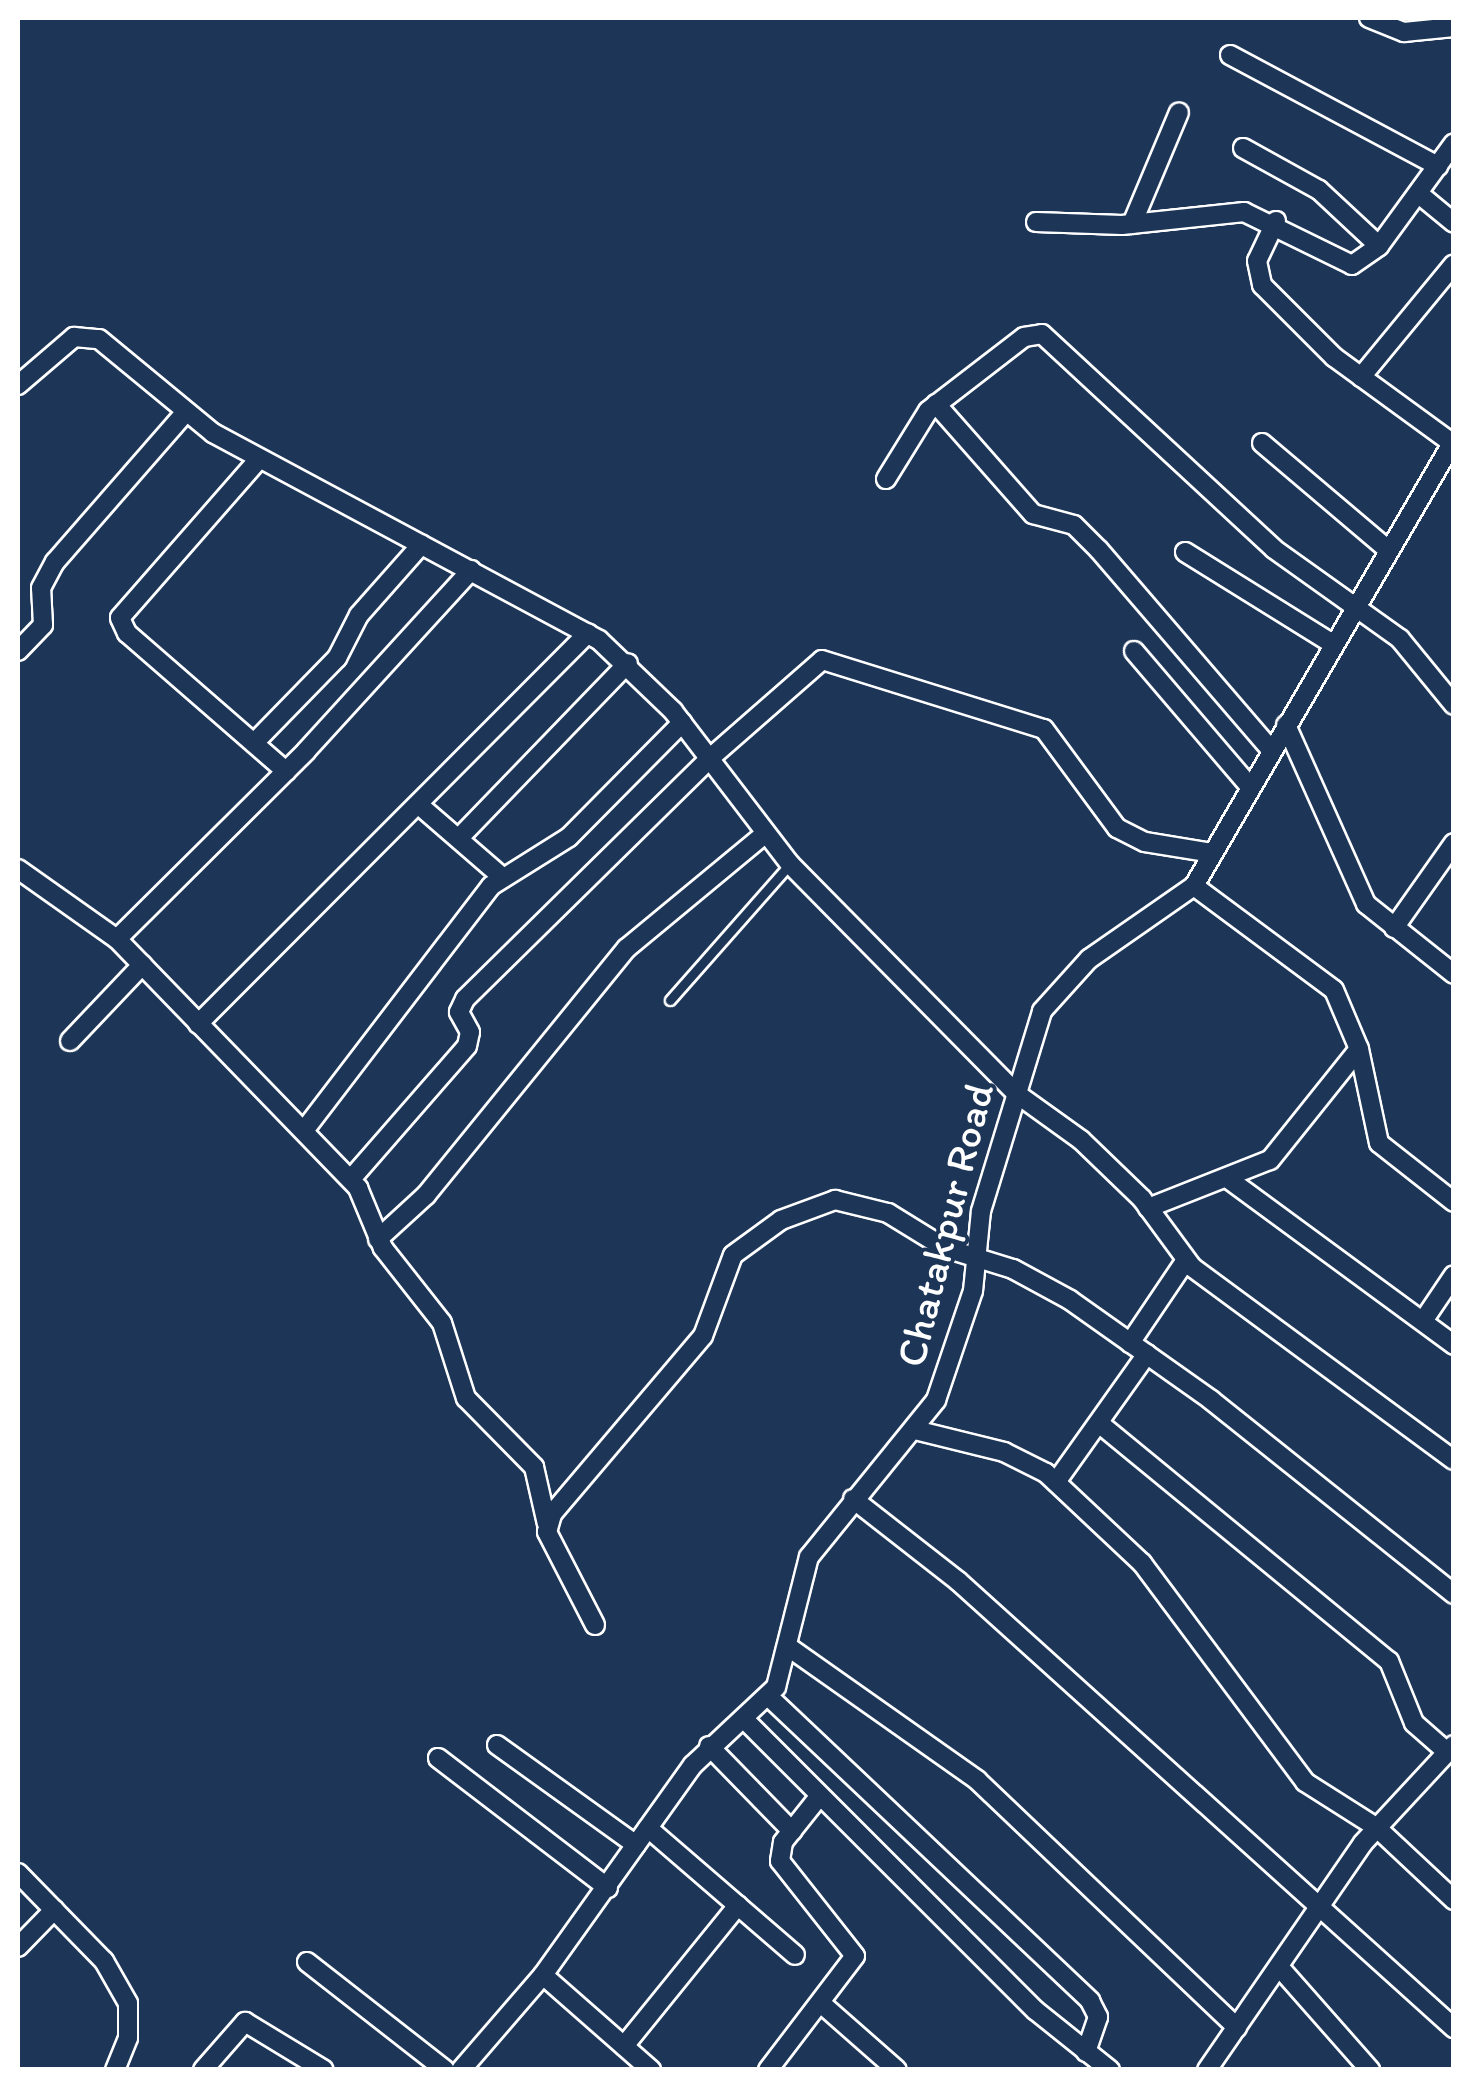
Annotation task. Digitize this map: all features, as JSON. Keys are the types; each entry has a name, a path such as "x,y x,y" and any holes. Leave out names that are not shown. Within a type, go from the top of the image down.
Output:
{"street":[{"path":"1369,18 1404,32 1454,28"},
{"path":"1230,55 1438,166"},
{"path":"1132,224 1179,112"},
{"path":"1036,222 1132,224 1244,212 1276,222 1337,263 1366,260 1454,143"},
{"path":"1243,148 1319,190 1378,246"},
{"path":"1418,194 1454,222"},
{"path":"1276,222 1258,261 1262,285 1361,377 1453,442"},
{"path":"1361,377 1454,264"},
{"path":"886,479 936,404 1024,337 1042,334 1274,549 1400,639 1454,704"},
{"path":"18,385 65,342 86,336 186,412 259,459 588,633 628,663 682,723 790,864 1016,1094 1081,1140 1148,1208 1186,1260 1454,1460"},
{"path":"936,404 1033,514 1074,526 1099,550 1272,751"},
{"path":"18,650 42,625 41,588 55,562 186,412"},
{"name":"Chatakpur Road","path":"461,2070 543,1975 710,1746 768,1696 790,1648 808,1557 936,1400 973,1292 981,1211 1032,1030 1055,991 1194,886 1453,442"},
{"path":"1262,443 1388,550"},
{"path":"259,459 120,618 127,633 286,771"},
{"path":"254,744 337,658 359,616 421,545"},
{"path":"1185,552 1333,644"},
{"path":"117,939 286,771 471,570"},
{"path":"198,1024 588,633"},
{"path":"1134,650 1250,787"},
{"path":"351,1179 467,1046 470,1032 459,1012 465,999 709,759 822,660 1044,729 1117,828 1145,842 1212,853"},
{"path":"459,838 628,663"},
{"path":"306,1128 502,877 568,837 682,723"},
{"path":"1286,725 1366,904 1454,974"},
{"path":"418,805 502,877"},
{"path":"378,1239 487,1123 628,948 765,834"},
{"path":"1394,928 1454,843"},
{"path":"18,868 117,939 306,1128 351,1179 378,1239 432,1303 466,1398 534,1467 547,1524 595,1625"},
{"path":"1194,886 1334,990 1360,1049 1379,1143 1454,1202"},
{"path":"70,1041 142,965"},
{"path":"1148,1208 1270,1160 1360,1049"},
{"path":"1227,1178 1454,1346"},
{"path":"547,1524 703,1336 733,1255 781,1220 814,1203 860,1203 1035,1279 1146,1354 1454,1594"},
{"path":"1130,1343 1186,1260"},
{"path":"1423,1321 1454,1275"},
{"path":"1056,1482 1146,1354"},
{"path":"1100,1424 1390,1661 1414,1724 1450,1748 1376,1827 1281,1970 1237,2028 1216,2066"},
{"path":"915,1430 1004,1452 1056,1482 1142,1563 1286,1763 1336,1807 1376,1827 1454,1900"},
{"path":"853,1500 958,1581 1454,2028"},
{"path":"790,1648 977,1780 1237,2028"},
{"path":"768,1696 1090,2001 1096,2029 1086,2052"},
{"path":"744,1719 818,1798 1086,2052 1110,2070"},
{"path":"497,1745 636,1845"},
{"path":"710,1746 792,1831"},
{"path":"438,1758 608,1888"},
{"path":"768,2070 823,2004 855,1956 780,1861 792,1831 818,1798"},
{"path":"648,1828 795,1955"},
{"path":"18,1873 104,1961 128,2002 128,2038 115,2070"},
{"path":"624,2046 738,1905"},
{"path":"18,1947 54,1910"},
{"path":"307,1962 444,2070"},
{"path":"1281,1970 1370,2070"},
{"path":"543,1975 651,2070"},
{"path":"823,2004 898,2070"},
{"path":"203,2070 245,2022 324,2070"}],"lane":[{"path":"670,1000 790,864"}]}
